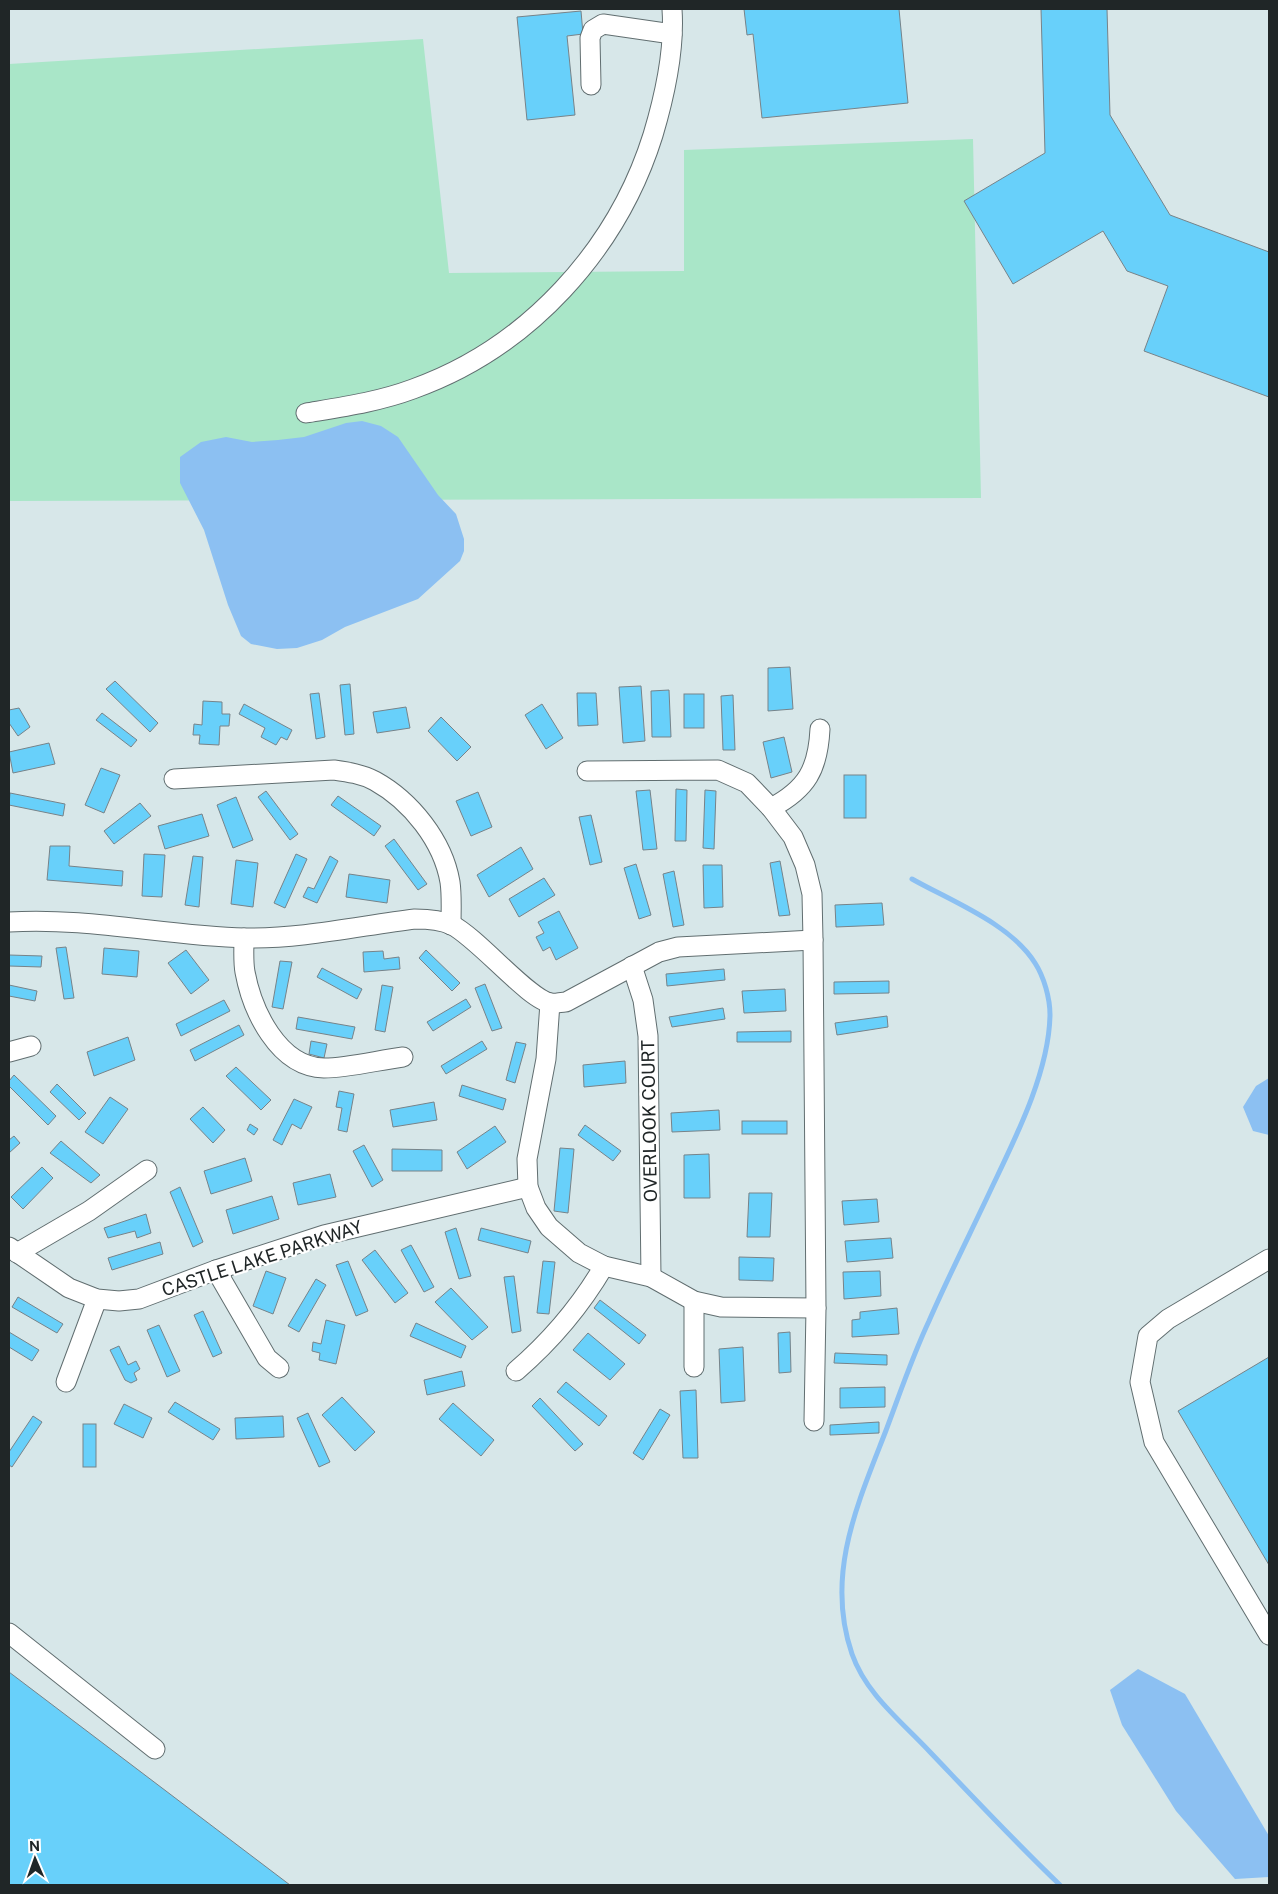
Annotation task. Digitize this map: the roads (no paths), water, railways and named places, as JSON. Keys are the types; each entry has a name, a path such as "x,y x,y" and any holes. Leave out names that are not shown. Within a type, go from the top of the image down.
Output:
{"street":[{"path":"306,413 360,404 422,385 464,366 510,336 552,301 589,260 620,214 642,171 664,98 672,34 672,9"},
{"path":"591,85 590,38 593,30 603,24 672,34"},
{"path":"771,808 792,797 810,776 819,752 820,729"},
{"path":"174,779 334,770 355,773 374,780 393,792 410,807 436,841 450,882 451,925"},
{"path":"587,771 718,770 747,783 771,808 793,837 805,864 812,894 813,940 816,1308 814,1421"},
{"path":"9,922 79,922 244,938 293,936 415,919 434,920 451,925 473,938 535,997 550,1003 566,1002 659,952 678,947 813,940"},
{"path":"244,938 245,970 253,1002 268,1032 290,1056 307,1065 324,1068 403,1057"},
{"name":"OVERLOOK COURT","path":"632,966 643,1000 648,1036 651,1277"},
{"path":"550,1003 546,1060 527,1159 528,1188 536,1208 550,1228 579,1253 604,1266 651,1277 694,1301 721,1307 816,1308"},
{"path":"9,1052 31,1046"},
{"path":"13,1250 89,1211 147,1170"},
{"name":"CASTLE LAKE PARKWAY","path":"13,1250 69,1288 97,1299 119,1301 138,1299 216,1270 324,1235 528,1188"},
{"path":"1269,1259 1168,1319 1148,1336 1140,1382 1154,1442 1269,1635"},
{"path":"516,1371 563,1326 587,1296 604,1266"},
{"path":"216,1270 268,1358 279,1368"},
{"path":"66,1382 97,1299"},
{"path":"694,1301 694,1367"},
{"path":"9,1632 156,1749"}],"water":[{"path":"362,421 381,426 398,437 438,495 456,514 464,539 464,551 460,561 418,599 345,627 322,640 297,648 277,649 251,644 241,636 228,605 204,530 180,483 180,457 201,442 226,437 252,442 304,437 346,423"},
{"path":"1269,1078 1269,1135 1253,1131 1243,1107 1256,1086"},
{"path":"1138,1669 1185,1694 1269,1836 1269,1877 1235,1879 1176,1811 1122,1725 1110,1690"}],"waterway":[{"path":"912,879 996,925 1024,949 1035,963 1041,975 1046,988 1050,1015 1044,1058 1030,1102 923,1335 864,1487 848,1541 843,1569 842,1597 845,1625 852,1654 858,1668 875,1694 896,1718 1060,1885"}]}
